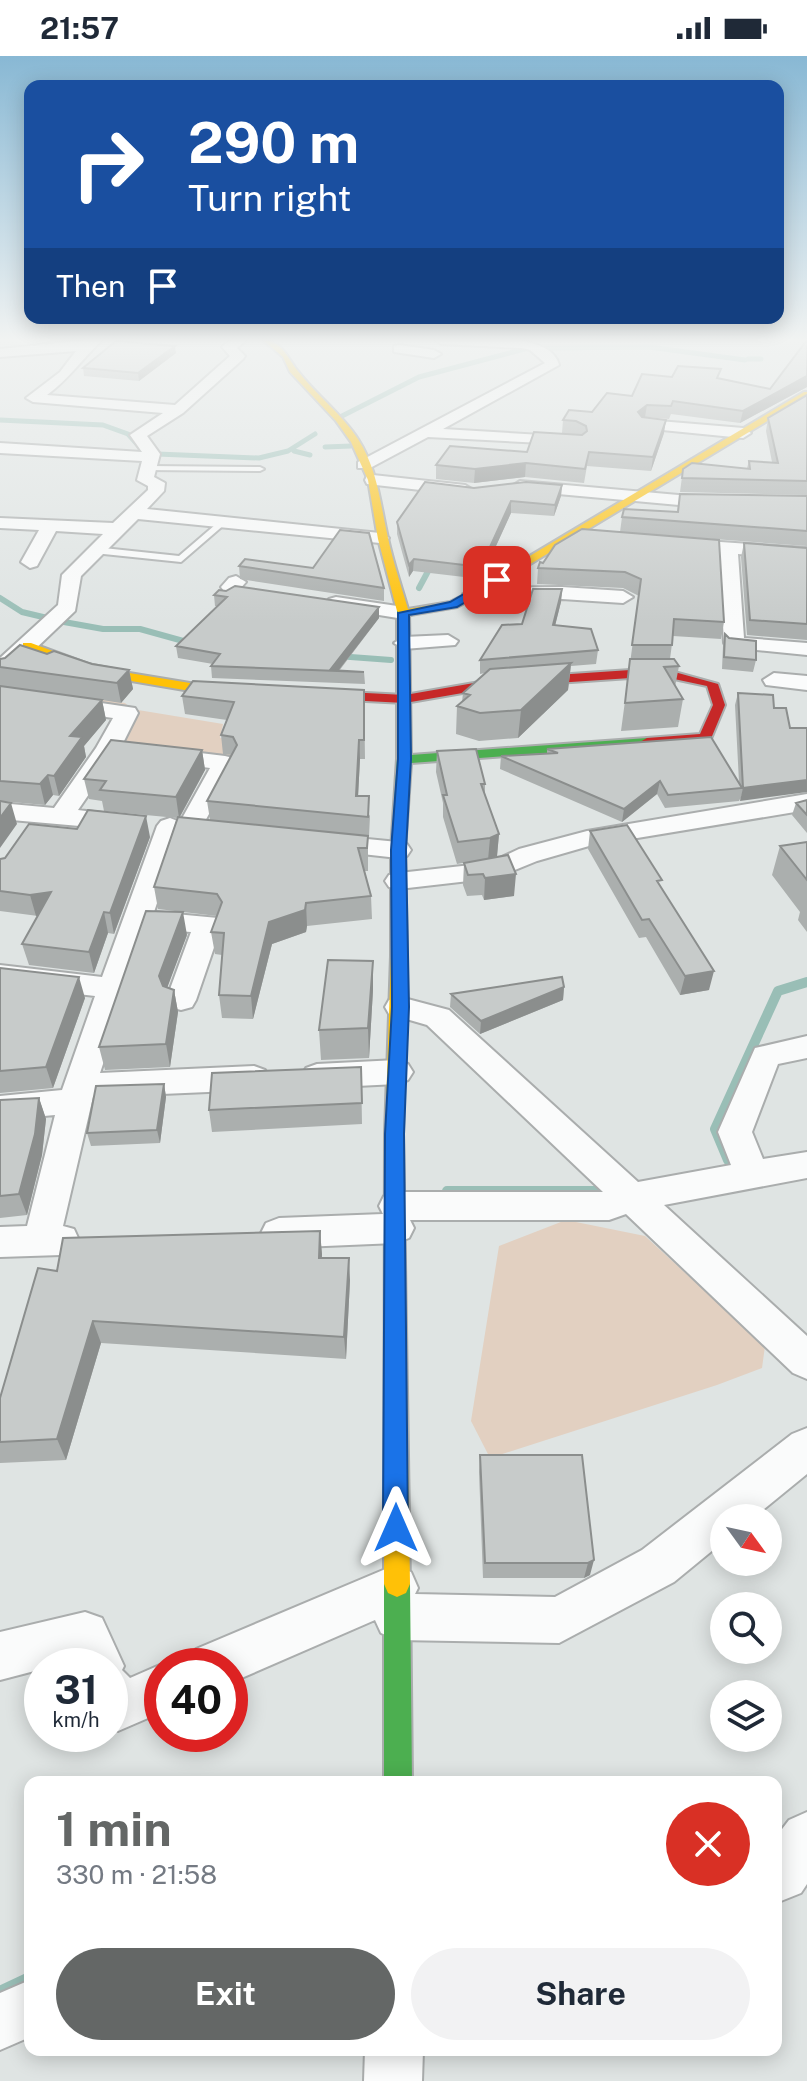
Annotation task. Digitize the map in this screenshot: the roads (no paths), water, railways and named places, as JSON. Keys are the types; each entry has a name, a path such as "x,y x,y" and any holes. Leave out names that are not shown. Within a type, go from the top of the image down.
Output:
{"street":[{"path":"0,670 68,607 72,575 156,491 157,483 145,480 151,462 139,434"},
{"path":"350,434 368,473 404,613 404,759 398,850 400,1007 394,1134 398,1776"},
{"path":"368,473 423,434"},
{"path":"450,434 575,442"},
{"path":"309,599 404,613 453,605 741,434"},
{"path":"0,448 151,462"},
{"path":"368,473 494,488 525,485 639,496 767,528 807,554"},
{"path":"651,542 728,548 807,503"},
{"path":"132,513 383,539"},
{"path":"0,523 116,529"},
{"path":"30,562 51,524"},
{"path":"570,536 604,539"},
{"path":"728,548 734,643 807,649"},
{"path":"473,594 562,593 623,597"},
{"path":"404,643 448,641"},
{"path":"27,646 96,671 202,689 405,699 497,683 660,672 712,684 719,693 719,710 705,738 404,759"},
{"path":"774,680 807,683"},
{"path":"0,695 127,713 108,749 43,821"},
{"path":"41,1241 77,1093 137,920 179,828 225,763 108,749"},
{"path":"399,881 495,870 528,855 587,839 807,802"},
{"path":"0,811 43,821 220,832"},
{"path":"296,839 398,850"},
{"path":"137,920 208,924 181,1000"},
{"path":"0,975 113,988"},
{"path":"400,1007 438,1017 805,1357"},
{"path":"752,1175 735,1132 766,1056 807,1047"},
{"path":"0,1108 77,1093 397,1072"},
{"path":"246,1234 396,1217 598,1207 632,1197 807,1165"},
{"path":"0,1242 88,1239"},
{"path":"248,1654 396,1603 559,1620 658,1566 807,1448"},
{"path":"32,1648 85,1635 91,1648"},
{"path":"0,1656 24,1650"},
{"path":"782,1874 807,1838"},
{"path":"0,2022 24,2011"},
{"path":"393,2081 394,2056"}],"lane":[{"path":"151,462 260,469"},
{"path":"94,550 181,559 222,522"}],"waterway":[{"path":"128,434 145,453"},
{"path":"157,454 259,458 288,451 314,434"},
{"path":"325,447 351,446"},
{"path":"294,451 310,455"},
{"path":"419,588 433,562"},
{"path":"0,598 22,612 64,622 103,629 140,629 194,644"},
{"path":"337,656 391,660"},
{"path":"728,1160 715,1129 778,991 807,982"},
{"path":"447,1191 594,1191"},
{"path":"0,1994 24,1983"}]}
